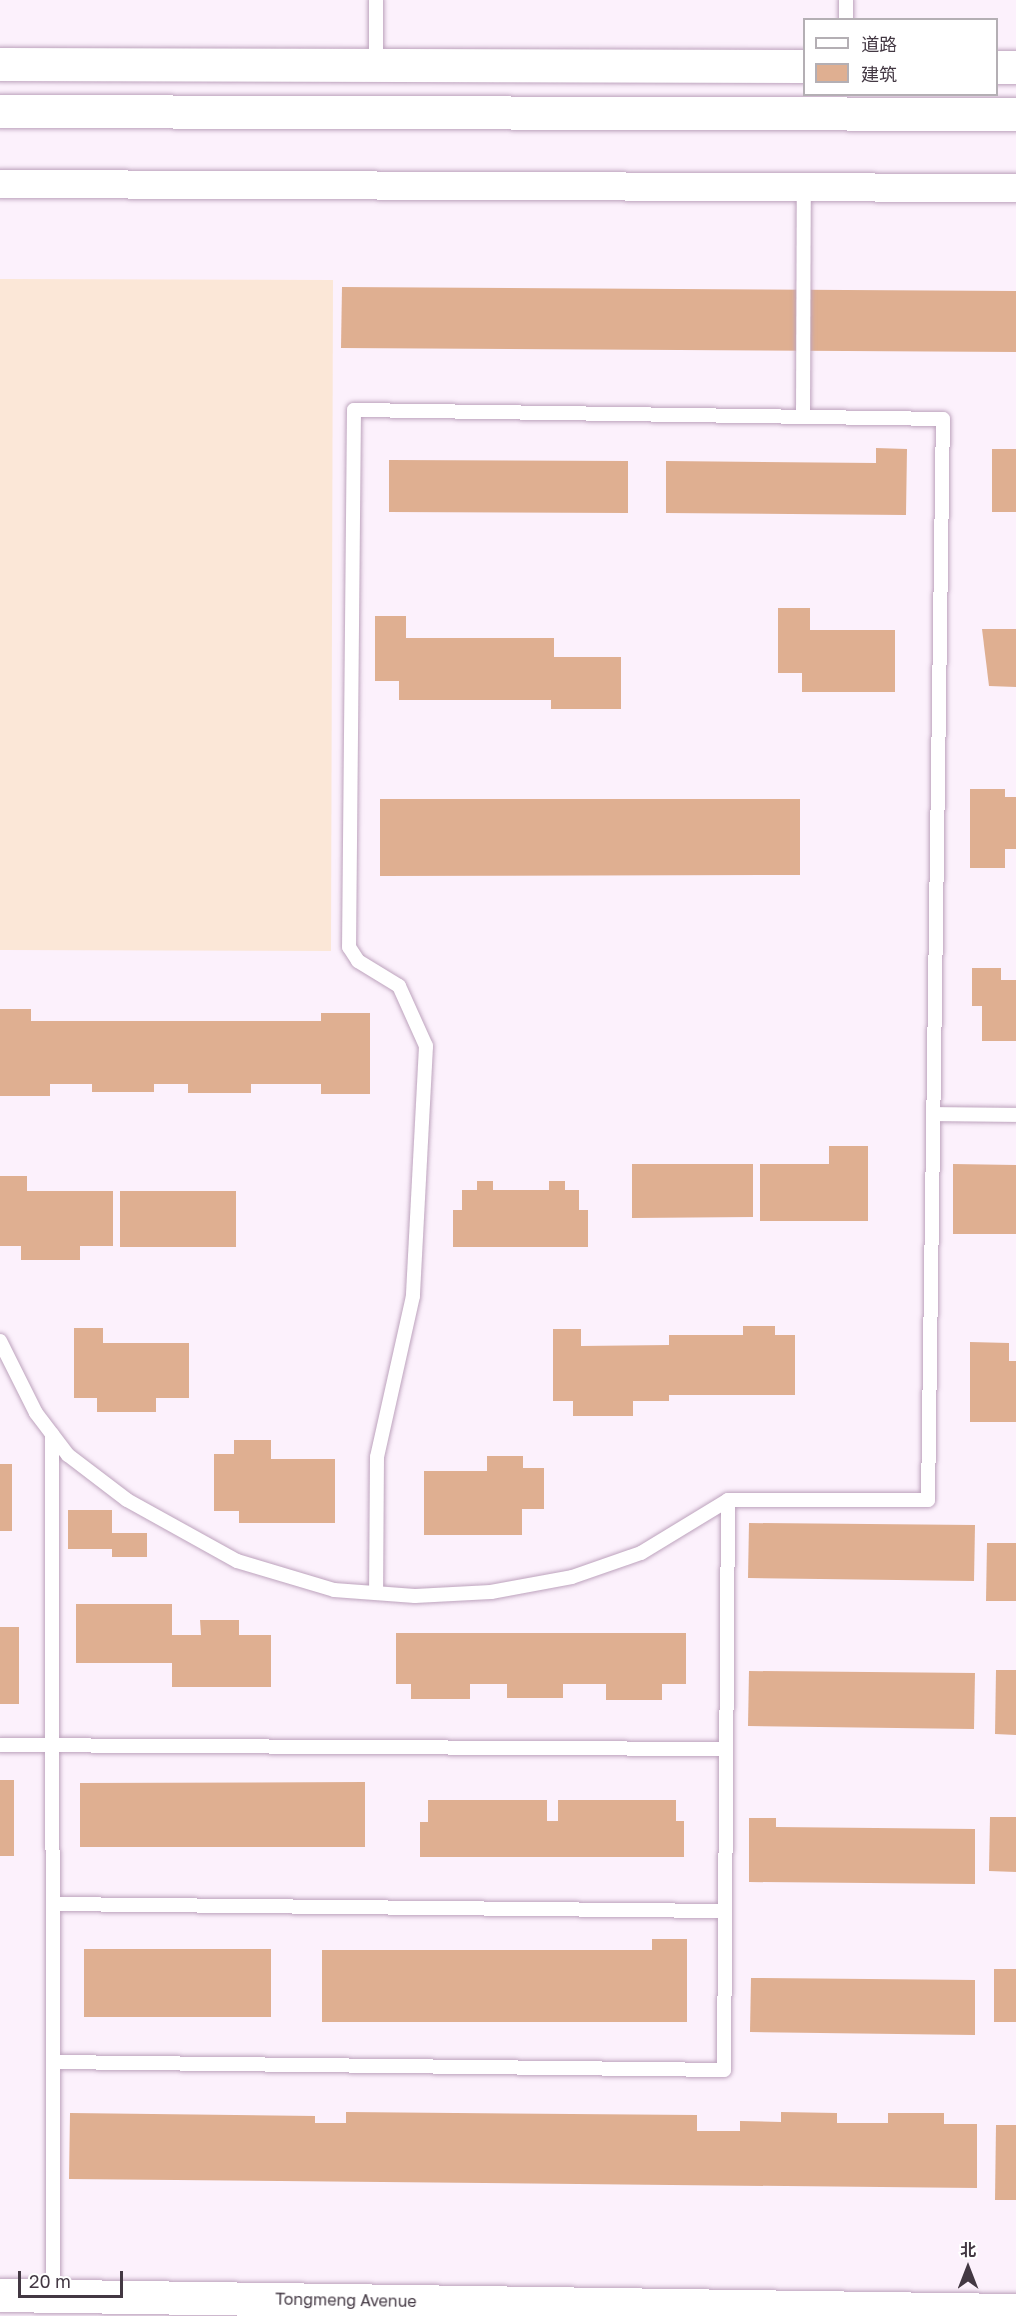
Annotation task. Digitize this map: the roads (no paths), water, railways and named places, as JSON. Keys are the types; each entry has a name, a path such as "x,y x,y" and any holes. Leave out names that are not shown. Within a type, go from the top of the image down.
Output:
{"main road":[{"path":"0,64 803,66"},
{"path":"998,67 1016,67"},
{"path":"0,111 1016,114"},
{"name":"Tongmeng Avenue","path":"0,2295 1016,2310"}],"street":[{"path":"0,184 1016,188"}],"lane":[{"path":"376,0 376,65"},
{"path":"846,0 846,18"},
{"path":"803,417 804,187"},
{"path":"0,1341 52,1434 68,1455 127,1500 237,1562 290,1581 376,1593 491,1592 572,1577 641,1553 728,1500 928,1500 944,419 354,410 349,947 358,961 399,986 426,1046 413,1296 377,1457 376,1593"},
{"path":"934,1114 1016,1115"},
{"path":"52,1434 53,2296"},
{"path":"53,2062 724,2070 728,1500"},
{"path":"0,1745 726,1749"},
{"path":"53,1904 724,1911"}]}
